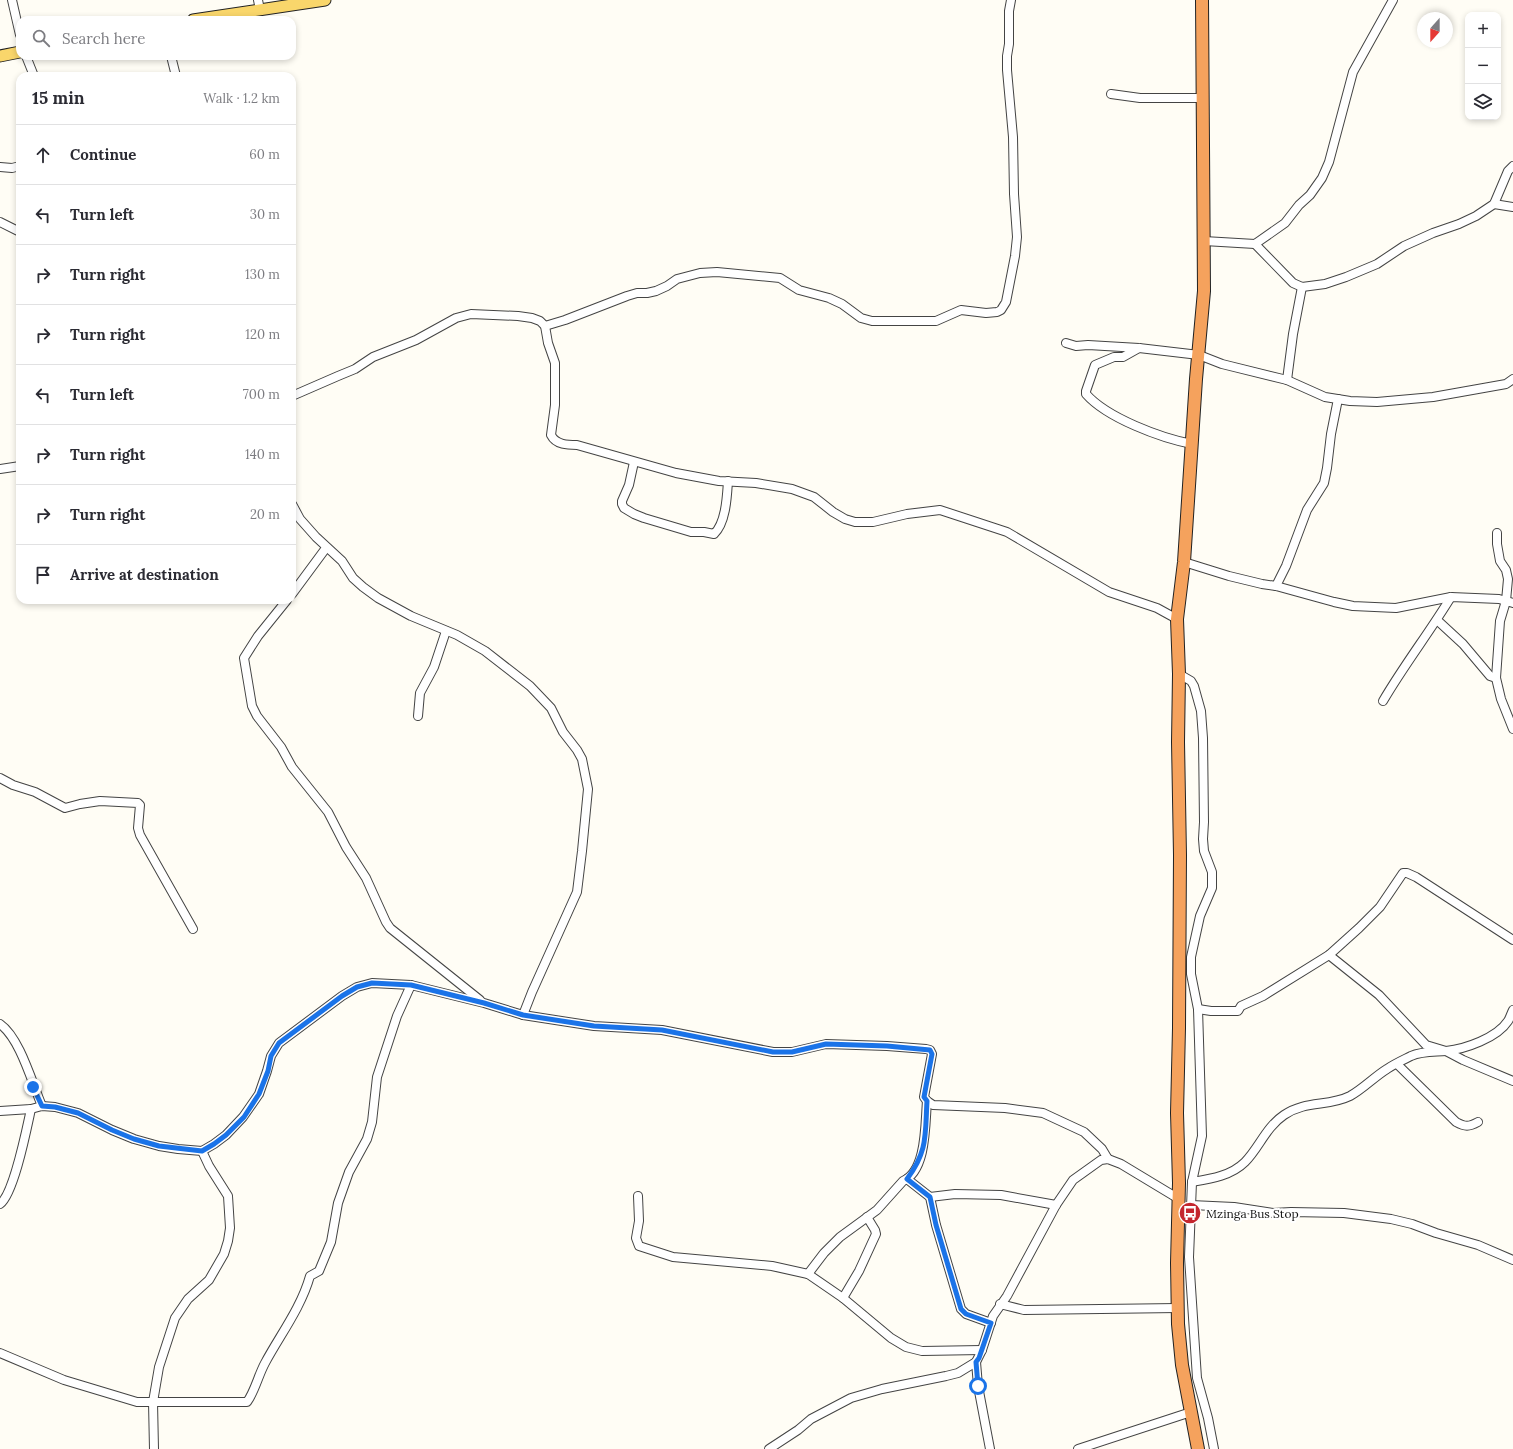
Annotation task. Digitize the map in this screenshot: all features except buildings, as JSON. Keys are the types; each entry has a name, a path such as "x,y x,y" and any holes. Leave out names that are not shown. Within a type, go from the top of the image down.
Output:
{"highway":[{"path":"1198,1449 1182,1365 1178,1308 1177,1263 1180,1200 1177,1113 1179,1028 1179,674 1177,619 1184,562 1204,291 1202,0"}],"main road":[{"path":"211,16 259,5 325,0"},
{"path":"0,56 16,53"}],"street":[{"path":"12,0 16,18"},
{"path":"545,326 565,320 626,296 656,291 677,279 700,273 717,272 780,278 799,290 829,298 842,304 862,318 872,321 936,321 961,310 986,313 1001,310 1006,302 1016,256 1017,237 1014,194 1013,137 1007,70 1009,11 1011,0"},
{"path":"1204,241 1255,244 1285,223 1322,178 1329,162 1353,72 1393,0"},
{"path":"28,60 32,72"},
{"path":"172,60 175,72"},
{"path":"1111,94 1140,98 1202,98"},
{"path":"1255,244 1293,283 1302,287 1325,284 1377,264 1404,246 1433,233 1459,224 1494,204 1505,178 1513,166"},
{"path":"0,167 16,167"},
{"path":"1494,204 1513,207"},
{"path":"0,222 16,230"},
{"path":"1287,380 1293,334 1302,287"},
{"path":"296,394 338,376 388,350 416,340 456,318 471,314 532,318 540,321 545,326 548,343 556,368 555,405 551,435 553,439 565,444 676,472 728,481 756,483 792,489 814,497 844,519 855,522 873,522 907,514 940,510 981,522 1007,532 1109,592 1156,608 1177,619"},
{"path":"1066,343 1076,346 1088,344 1199,355 1222,364 1287,380 1325,397 1350,401 1377,402 1433,398 1506,384 1513,379"},
{"path":"1139,348 1123,357 1114,357 1095,365 1086,394 1098,405 1135,426 1192,444"},
{"path":"1276,586 1286,566 1307,510 1324,483 1338,399"},
{"path":"634,462 629,485 622,501 624,508 644,518 691,532 714,534 717,531 725,509 728,481"},
{"path":"0,469 16,467"},
{"path":"296,512 300,519 326,548 342,561 353,578 378,598 411,616 457,635 485,651 530,686 545,700 557,717 563,732 582,759 588,788 576,892 523,1015"},
{"path":"1497,533 1500,561 1506,570 1508,579 1510,602 1500,621 1496,678 1501,700 1513,729"},
{"path":"296,589 326,548"},
{"path":"1184,562 1229,576 1276,586 1354,606 1396,608 1451,597 1499,599 1510,602"},
{"path":"1383,701 1408,659 1422,644 1451,597"},
{"path":"284,604 258,636 244,658 252,706 257,716 281,748 292,767 328,812 346,846 366,878 390,928 484,1003"},
{"path":"1437,620 1463,644 1490,676 1496,678"},
{"path":"418,716 420,693 434,667 446,631"},
{"path":"1179,674 1191,682 1194,686 1201,711 1203,738 1203,839 1204,850 1212,872 1212,888 1200,916 1192,957 1191,974 1198,1009 1202,1136 1192,1182 1189,1257 1197,1378 1208,1418 1214,1449"},
{"path":"0,778 13,785 35,792 66,808 100,801 138,803 140,806 138,828 140,835 193,929"},
{"path":"1198,1009 1211,1011 1238,1011 1242,1006 1267,994 1329,956 1380,907 1403,873 1407,872 1513,940"},
{"path":"1329,956 1379,995 1426,1045 1446,1051 1463,1060 1513,1081"},
{"path":"0,1111 31,1109 42,1106 55,1107 78,1113 134,1139 159,1146 202,1151 226,1135 244,1117 259,1094 268,1071 271,1056 279,1043 342,996 357,987 372,983 411,985 484,1003 523,1015 594,1026 662,1030 773,1052 792,1052 826,1044 887,1046 930,1050 932,1054 924,1097 933,1105 1005,1108 1042,1113 1084,1132 1102,1149 1108,1159 1133,1171 1180,1200"},
{"path":"0,1353 78,1385 129,1400 153,1402 247,1402 264,1365 289,1324 310,1276 319,1271 331,1242 338,1203 349,1172 367,1139 370,1128 377,1076 397,1016 411,985"},
{"path":"1192,1182 1216,1177 1232,1171 1242,1164 1253,1152 1265,1134 1284,1116 1299,1107 1309,1104 1338,1101 1351,1096 1387,1069 1421,1052 1446,1051 1462,1048 1487,1038 1501,1029 1508,1021 1513,1010"},
{"path":"0,1024 6,1028 15,1041 42,1106"},
{"path":"1397,1064 1456,1122 1466,1127 1472,1126 1478,1122"},
{"path":"808,1274 824,1253 840,1237 877,1210 903,1181 907,1179 918,1165 924,1147 927,1101"},
{"path":"0,1204 7,1194 23,1150 31,1109"},
{"path":"154,1449 153,1402 159,1368 175,1318 188,1299 209,1280 224,1254 228,1241 230,1228 228,1196 209,1166 202,1151"},
{"path":"990,1449 978,1386 976,1362 982,1350 991,1323 1000,1304 1007,1296 1056,1205 1073,1180 1101,1160 1108,1159"},
{"path":"907,1179 930,1197 936,1225 961,1309 966,1314 991,1323"},
{"path":"930,1197 955,1194 1001,1194 1056,1205"},
{"path":"638,1196 639,1221 636,1238 640,1246 673,1257 772,1266 808,1274 843,1298 891,1338 906,1347 922,1351 982,1350"},
{"path":"1191,1205 1234,1207 1273,1213 1344,1213 1391,1219 1478,1244 1513,1260"},
{"path":"843,1298 859,1271 876,1234 876,1230 867,1217"},
{"path":"1000,1304 1024,1310 1178,1308"},
{"path":"769,1449 798,1430 811,1419 851,1398 958,1373 976,1362"},
{"path":"1078,1449 1191,1412"}],"place":[{"name":"Mzinga Bus Stop","path":"1190,1213"}],"route":[{"path":"33,1087 42,1106 55,1107 78,1113 134,1139 159,1146 202,1151 226,1135 244,1117 259,1094 268,1071 271,1056 279,1043 342,996 357,987 372,983 411,985 484,1003 523,1015 594,1026 662,1030 773,1052 792,1052 826,1044 887,1046 930,1050 932,1051 932,1054 924,1097 927,1101 924,1147 918,1165 907,1179 930,1197 936,1225 961,1309 966,1314 991,1323 979,1358 976,1362 978,1386"}]}
